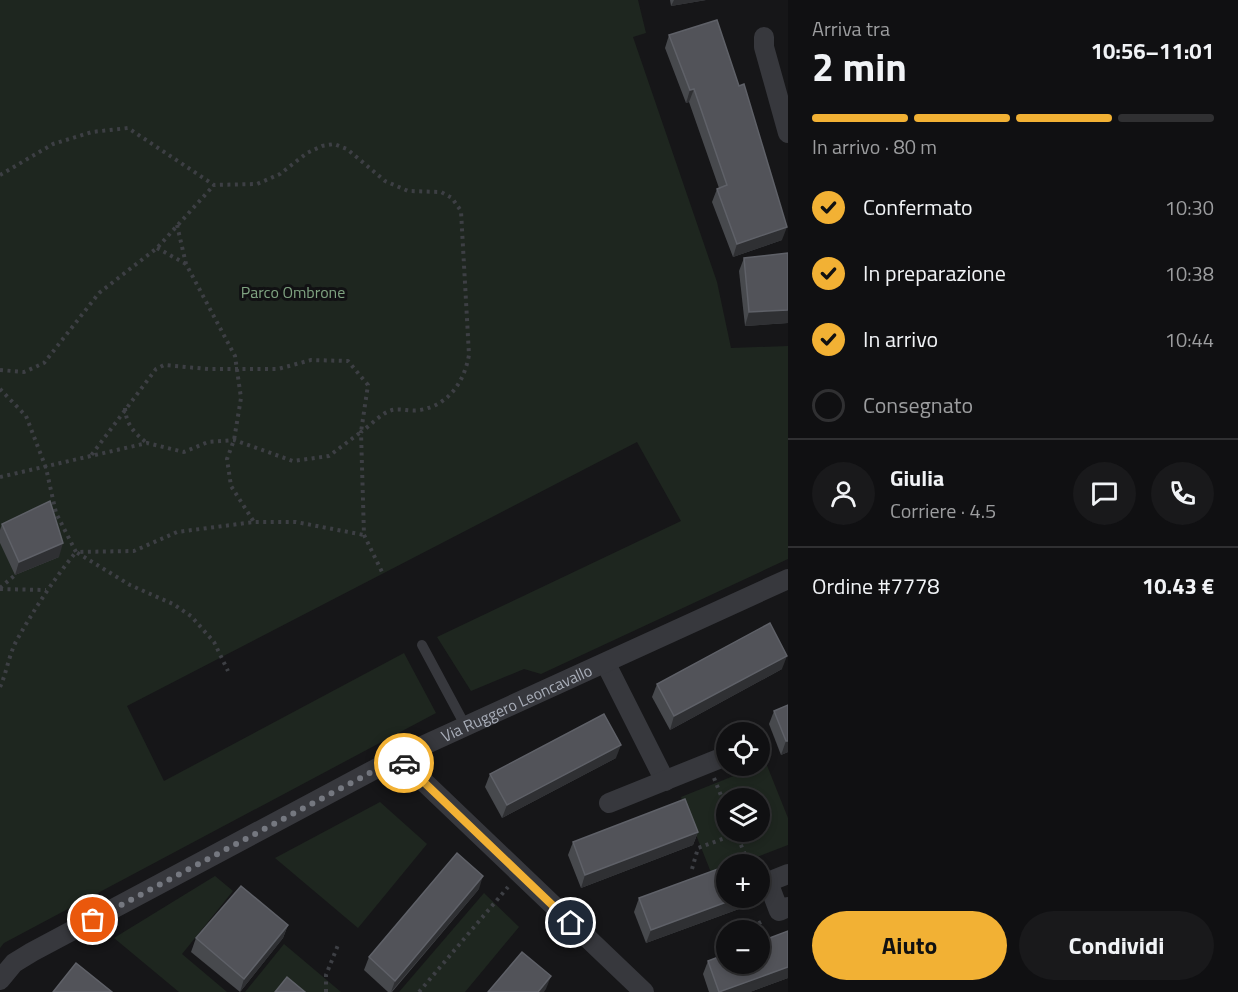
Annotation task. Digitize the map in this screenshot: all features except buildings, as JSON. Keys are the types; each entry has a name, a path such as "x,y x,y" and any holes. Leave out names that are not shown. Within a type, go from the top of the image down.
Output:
{"street":[{"path":"764,37 764,46 788,133"},
{"name":"Via Ruggero Leoncavallo","path":"0,980 14,963 32,952 398,758 788,579"},
{"path":"606,664 665,781"},
{"path":"398,758 644,992"},
{"path":"609,803 716,760"},
{"path":"788,874 768,882 779,910 788,907"}],"lane":[{"path":"422,645 466,727"}],"path":[{"path":"0,175 53,144 92,132 128,128 214,185 257,184 280,174 307,153 322,146 334,144 347,149 385,181 408,191 441,192 452,198 461,211 469,355 463,378 457,388 439,403 420,410 390,410 329,456 293,461 234,440 208,442 184,452 147,443 134,434 126,418 125,407"},
{"path":"0,370 24,372 44,363 99,293 157,248 214,185"},
{"path":"177,225 186,264 235,356 238,367 241,399 234,440 227,459 231,486 254,522"},
{"path":"157,248 186,264"},
{"path":"90,457 125,407 156,369 164,365 208,369 238,367 278,369 311,360 348,362 368,385 362,432 363,535 382,574"},
{"path":"0,388 26,416 46,468 57,513 76,552 130,585 173,604 191,616 214,642 228,671"},
{"path":"0,477 147,443"},
{"path":"76,552 134,551 177,532 254,522 296,522 363,535"},
{"path":"0,687 16,640 38,608 46,590 76,552"},
{"path":"0,588 15,575"},
{"path":"0,588 46,590"},
{"path":"708,763 718,788"},
{"path":"692,869 698,848 716,840"},
{"path":"419,992 519,873"},
{"path":"326,992 326,975 338,945"}],"green space":[{"name":"Parco Ombrone","path":"0,0 638,0 646,33 633,37 717,282 731,348 788,346 788,559 541,674 524,669 471,691 437,637 681,521 637,442 127,706 164,781 404,653 436,713 4,943 0,948"},
{"path":"770,773 788,818 788,845 765,854 716,854 716,873 712,875 681,797 734,776 770,776"},
{"path":"380,802 427,844 358,928 275,858"},
{"path":"215,876 233,891 182,954 227,992 179,992 114,938"},
{"path":"484,893 519,927 465,992 399,992"},
{"path":"284,944 341,992 245,992"}],"way so far":[{"path":"93,920 398,758 404,763"}],"route":[{"path":"404,763 571,923"}]}
